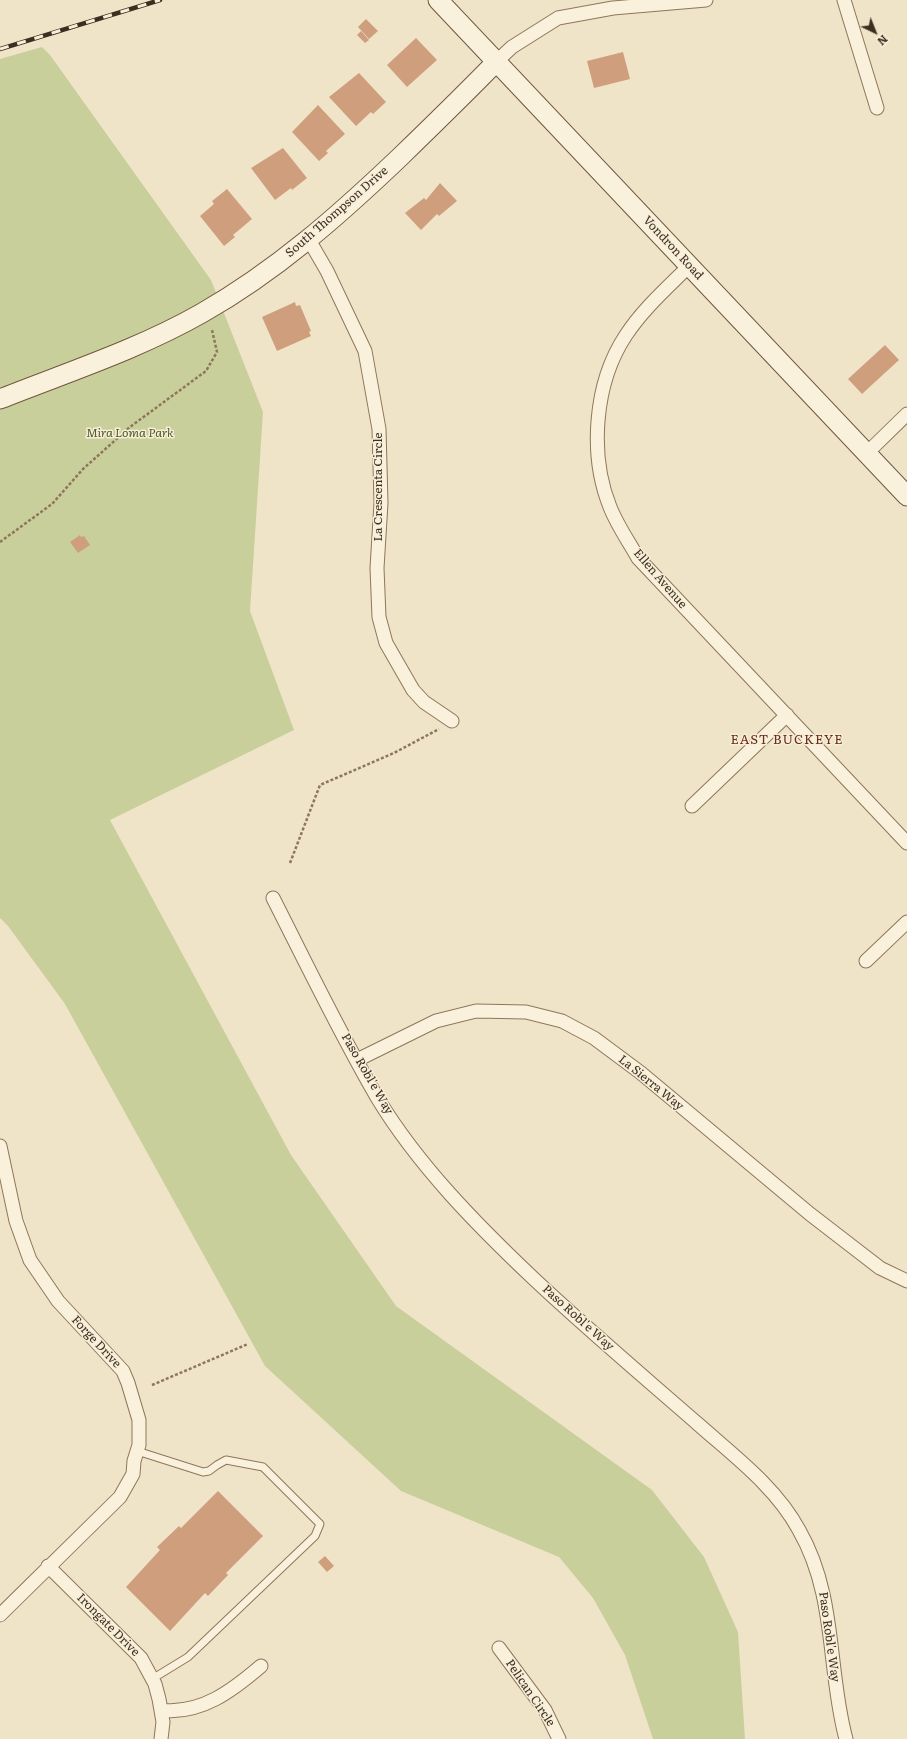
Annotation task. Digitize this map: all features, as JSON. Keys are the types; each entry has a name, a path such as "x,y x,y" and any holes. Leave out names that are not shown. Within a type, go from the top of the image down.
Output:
{"street":[{"name":"Vondron Road","path":"438,0 907,496"},
{"path":"497,61 512,47 558,18 613,8 706,0"},
{"path":"844,0 877,108"},
{"name":"South Thompson Drive","path":"0,399 152,339 202,313 249,284 309,240 351,203 464,95 497,61"},
{"name":"La Crescenta Circle","path":"309,240 327,271 365,351 379,429 381,503 377,568 379,617 386,643 413,690 424,702 452,721"},
{"name":"Ellen Avenue","path":"689,266 644,311 626,335 617,351 601,394 597,421 598,452 602,482 610,509 638,558 907,843"},
{"path":"866,453 907,414"},
{"path":"692,806 787,715"},
{"name":"Paso Robl'e Way","path":"273,898 379,1100 420,1157 467,1213 534,1278 746,1466 784,1505 800,1530 811,1555 824,1592 841,1716 846,1739"},
{"path":"866,961 907,922"},
{"name":"La Sierra Way","path":"357,1060 436,1020 476,1011 526,1012 562,1021 594,1038 810,1214 880,1268 907,1281"},
{"name":"Forge Drive","path":"0,1146 16,1221 30,1260 58,1301 123,1371 128,1383 138,1420 139,1444 133,1474 120,1497 48,1566 0,1615"},
{"name":"Irongate Drive","path":"48,1566 141,1658 152,1679 161,1710 161,1739"},
{"name":"Pelican Circle","path":"499,1648 545,1710 560,1739"},
{"path":"161,1710 181,1711 215,1701 234,1689 261,1666"}],"lane":[{"path":"137,1452 203,1472 209,1471 216,1465 226,1460 263,1468 320,1524 316,1536 188,1657 152,1679"}],"path":[{"path":"0,542 52,504 83,469 130,427 206,371 217,352 212,330"},
{"path":"290,863 320,786 394,753 428,736 452,721"},
{"path":"152,1385 248,1344"}],"green space":[{"name":"Mira Loma Park","path":"42,47 50,55 211,280 263,412 250,611 294,730 110,820 291,1155 396,1306 652,1490 704,1557 738,1632 745,1739 653,1739 625,1655 593,1598 559,1557 401,1491 265,1366 65,1004 8,926 0,918 0,59"}],"building":[{"path":"366,19 378,31 369,39 358,27"},
{"path":"361,31 369,40 365,43 357,35"},
{"path":"416,38 437,60 407,87 387,65"},
{"path":"623,52 630,79 594,88 587,61"},
{"path":"359,73 386,102 373,114 371,112 356,126 329,97"},
{"path":"318,105 345,134 326,151 328,153 319,161 292,132"},
{"path":"283,148 307,178 292,190 291,188 275,200 251,168"},
{"path":"440,183 457,201 439,216 437,214 421,230 405,213 424,198 426,200"},
{"path":"227,189 252,219 233,235 235,237 224,246 200,216 214,204 212,201"},
{"path":"295,302 296,306 300,305 311,331 309,332 311,336 277,351 262,317"},
{"path":"885,345 899,360 862,394 848,379"},
{"path":"80,535 81,537 84,536 90,545 78,553 70,542"},
{"path":"218,1491 263,1536 226,1573 228,1575 208,1596 205,1593 170,1631 126,1587 160,1550 157,1547 179,1526 181,1528"},
{"path":"325,1556 334,1566 327,1572 318,1562"}],"railway":[{"path":"0,49 160,0"}],"district":[{"name":"EAST BUCKEYE","path":"787,740"}]}
